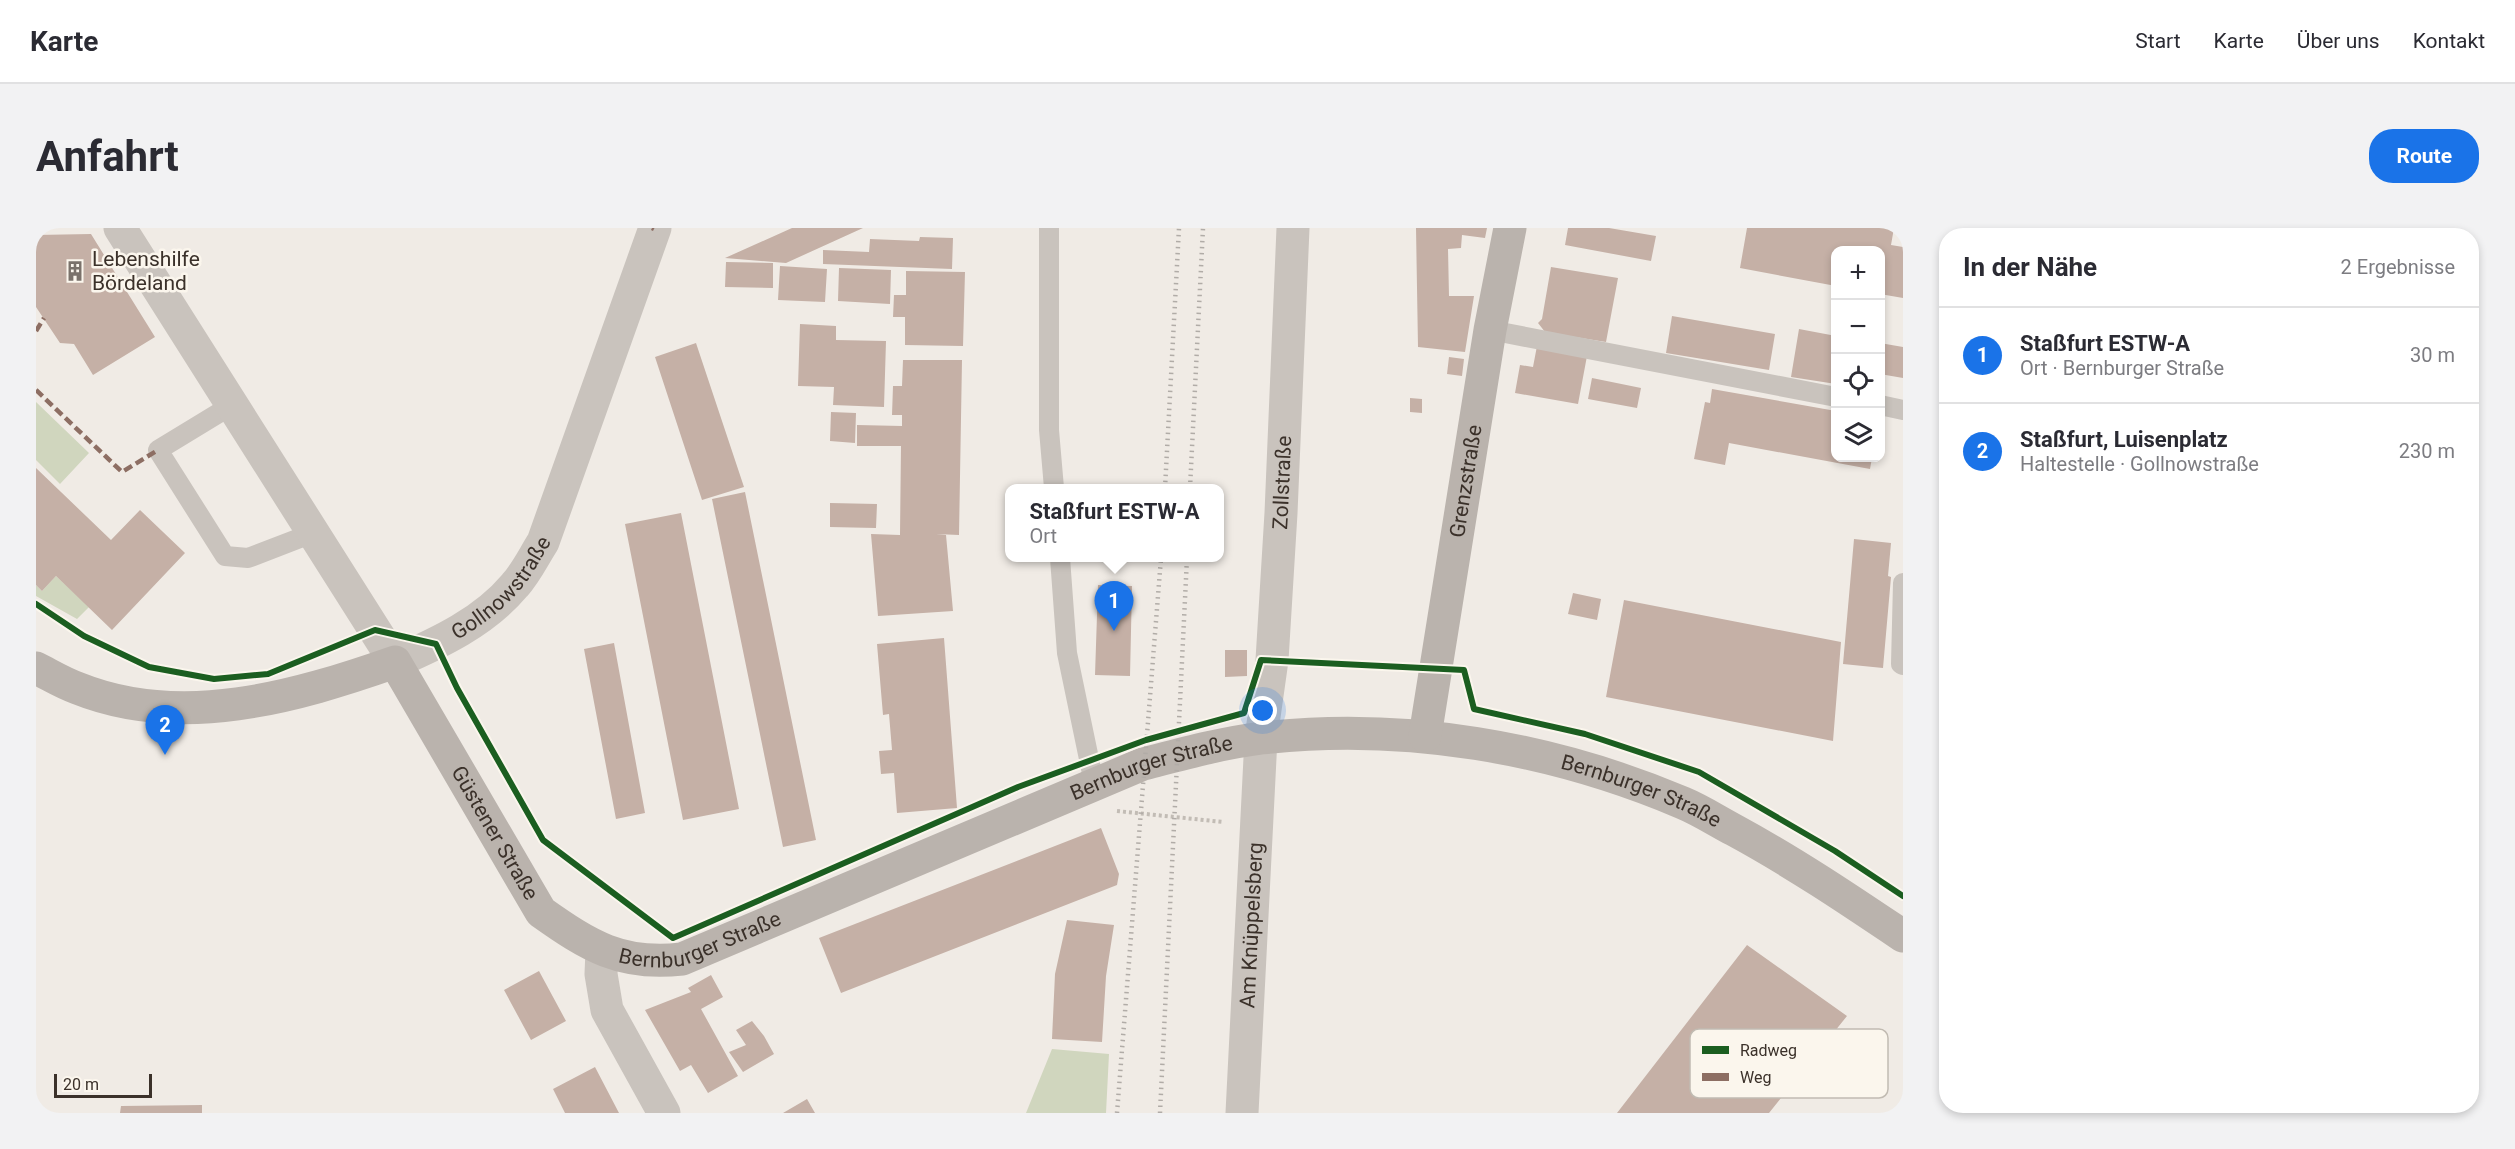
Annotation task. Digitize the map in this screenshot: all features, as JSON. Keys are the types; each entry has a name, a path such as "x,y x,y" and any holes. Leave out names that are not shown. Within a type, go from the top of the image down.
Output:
{"main road":[{"name":"Grenzstraße","path":"1425,736 1490,330 1510,228"},
{"name":"Gollnowstraße","path":"36,668 78,689 111,698 175,707 237,705 258,701 320,688 395,662"},
{"name":"Güstener Straße","path":"395,662 541,912 602,951"},
{"name":"Bernburger Straße","path":"602,951 631,960 659,962 682,959 1143,764 1201,749 1261,738 1349,732 1425,736 1517,751 1599,772 1684,803 1791,861 1903,936"}],"street":[{"path":"120,228 395,662"},
{"name":"Gollnowstraße","path":"395,662 436,644 481,617 516,585 543,542 654,228"},
{"name":"Zollstraße","path":"1261,738 1272,660 1280,536 1293,228"},
{"name":"Am Knüppelsberg","path":"1242,1113 1261,738"},
{"path":"602,951 601,974 607,1010 663,1113"}],"lane":[{"path":"1049,228 1049,430 1054,484"},
{"path":"1490,330 1831,396"},
{"path":"232,405 158,450 225,556 248,558 313,533"},
{"path":"1885,406 1903,410"},
{"path":"1060,562 1067,652 1094,783"},
{"path":"1903,583 1900,664 1903,665"}],"path":[{"path":"1094,783 1102,810 1257,825"}],"green space":[{"path":"36,402 89,453 60,484 36,460"},
{"path":"56,576 89,607 77,619 36,596 36,585 42,591"},
{"path":"1052,1049 1109,1054 1106,1113 1026,1113"}],"building":[{"path":"792,228 863,228 786,263 725,258"},
{"path":"1416,228 1487,228 1485,238 1462,235 1461,248 1448,249 1449,296 1474,296 1465,352 1418,347"},
{"path":"1568,228 1609,228 1656,236 1651,261 1565,245"},
{"path":"1747,228 1894,228 1891,245 1903,247 1903,298 1885,295 1885,246 1831,246 1831,285 1740,268"},
{"name":"Lebenshilfe Bördeland","path":"91,234 155,337 93,375 74,344 60,343 36,307 36,235"},
{"path":"920,237 953,238 952,269 823,264 823,250 869,252 870,239 919,241"},
{"path":"726,262 773,263 773,288 725,287"},
{"path":"780,266 827,269 825,302 778,300"},
{"path":"1551,267 1618,278 1606,342 1556,334 1549,337 1538,323 1542,319"},
{"path":"839,268 891,270 890,304 838,301"},
{"path":"906,271 965,272 963,346 905,345 905,317 893,317 894,295 906,295"},
{"path":"1672,316 1775,334 1769,370 1666,353"},
{"path":"800,324 836,326 836,340 886,341 884,407 833,405 834,387 798,386"},
{"path":"1799,329 1831,335 1831,383 1791,377"},
{"path":"696,343 744,487 702,500 655,357"},
{"path":"1885,344 1903,347 1903,378 1885,375"},
{"path":"1537,346 1587,356 1578,404 1515,393 1520,365 1533,367"},
{"path":"1449,357 1464,359 1462,376 1447,374"},
{"path":"903,360 962,360 959,535 936,534 946,535 953,611 878,616 871,534 900,535 901,446 857,446 857,425 902,426 902,415 892,415 893,386 902,386"},
{"path":"1592,378 1641,388 1637,408 1588,399"},
{"path":"1712,389 1831,410 1831,462 1729,443 1725,465 1694,459 1705,402 1710,403"},
{"path":"1410,398 1422,399 1422,413 1410,412"},
{"path":"831,412 856,413 855,443 830,441"},
{"path":"1832,462 1871,462 1870,469"},
{"path":"36,468 111,540 140,510 185,553 112,630 56,576 42,591 36,585"},
{"path":"745,492 816,840 783,847 712,499"},
{"path":"830,503 877,504 876,528 830,527"},
{"path":"681,513 739,809 683,820 625,524"},
{"path":"1854,539 1891,543 1888,576 1891,577 1883,668 1843,664"},
{"path":"1098,585 1132,586 1130,676 1095,675"},
{"path":"1573,593 1601,599 1597,620 1568,614"},
{"path":"1624,600 1841,642 1833,741 1606,697"},
{"path":"944,638 957,808 897,813 894,773 881,774 879,751 892,750 889,714 883,715 877,644"},
{"path":"614,643 645,813 616,819 584,649"},
{"path":"1225,650 1247,650 1247,676 1225,677"},
{"path":"1101,828 1119,874 1117,885 841,993 819,938"},
{"path":"1067,920 1114,925 1106,976 1102,1042 1052,1039 1055,974"},
{"path":"1747,945 1847,1016 1837,1029 1690,1029 1690,1098 1781,1098 1769,1113 1617,1113"},
{"path":"539,971 566,1021 531,1040 504,990"},
{"path":"711,975 723,997 701,1009 738,1076 708,1093 691,1065 680,1071 645,1010 691,992 688,988"},
{"path":"752,1021 774,1054 743,1072 729,1052 746,1045 736,1030"},
{"path":"595,1067 619,1113 565,1113 553,1089"},
{"path":"807,1099 815,1113 783,1113"},
{"path":"202,1105 202,1113 120,1113 121,1106"}],"railway":[{"path":"1165,484 1179,228"},
{"path":"1190,484 1203,228"},
{"path":"1117,1113 1161,562"},
{"path":"1160,1113 1187,562"}],"marked path":[{"path":"36,331 44,318"},
{"path":"36,390 122,472 158,450"}],"cycle path":[{"path":"36,604 84,636 149,667 214,679 268,674 375,630 436,644 457,688 543,840 673,938 1018,787 1146,740 1244,713 1261,660 1464,670 1474,709 1585,734 1699,772 1835,851 1903,896"}],"place":[{"name":"Lebenshilfe Bördeland","path":"75,271"},
{"name":"Staßfurt ESTW-A","path":"1114,631"},
{"name":"Staßfurt, Luisenplatz","path":"165,755"}]}
